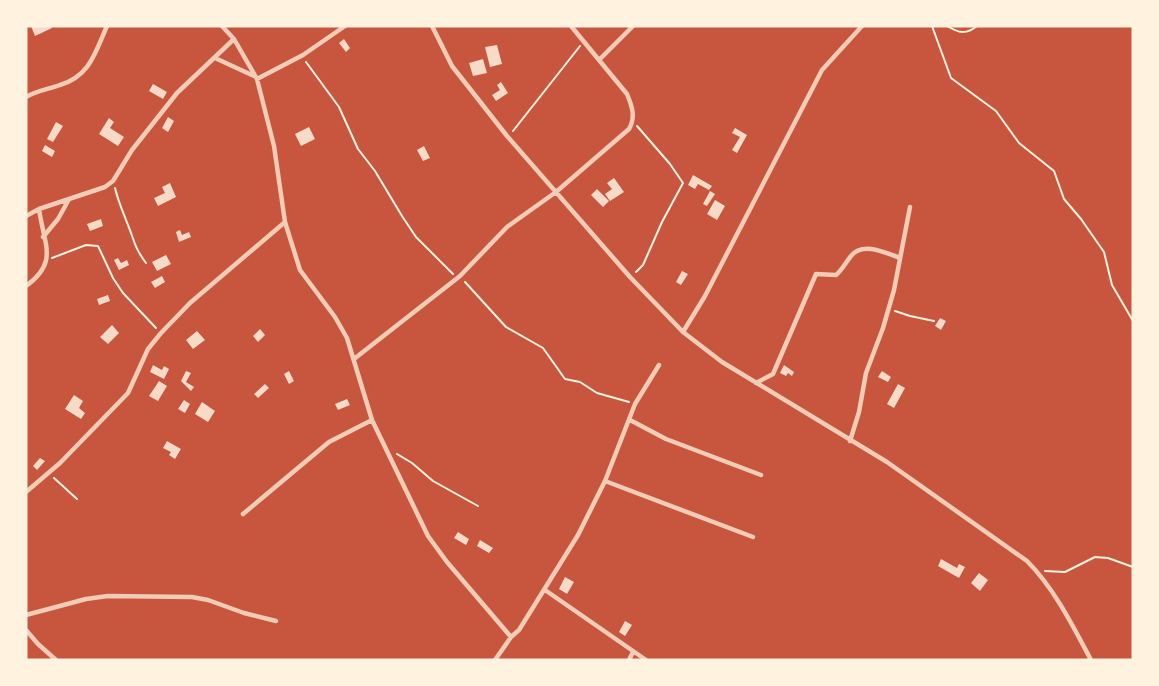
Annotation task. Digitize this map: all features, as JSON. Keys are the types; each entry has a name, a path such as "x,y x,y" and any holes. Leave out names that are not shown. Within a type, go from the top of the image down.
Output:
{"street":[{"path":"26,97 71,82 81,76 90,64 107,26"},
{"path":"222,26 234,39 256,78 274,146 284,222 300,270 335,317 347,338 372,420 428,536 447,562 511,637"},
{"path":"256,78 303,55 345,26"},
{"path":"432,26 452,66 507,136 630,277 683,332 722,362 886,462 1027,561 1038,571 1091,660"},
{"path":"354,359 460,276 507,227 556,192 629,129 633,121 632,106 627,94 600,58 571,26"},
{"path":"600,58 633,26"},
{"path":"683,332 705,296 822,70 862,26"},
{"path":"26,216 39,209 97,192 113,181 149,126 191,78 234,39"},
{"path":"215,58 256,78"},
{"path":"43,237 58,219 68,201"},
{"path":"850,440 859,412 866,373 887,312 910,207"},
{"path":"26,286 40,276 48,259 39,209"},
{"path":"26,492 49,473 128,393 148,349 161,333 190,303 284,222"},
{"path":"756,383 773,374 816,274 836,275 852,254 863,250 877,249 900,258"},
{"path":"495,660 511,637 519,630 578,535 606,481 635,404 659,365"},
{"path":"243,514 329,442 372,420"},
{"path":"630,420 666,439 761,475"},
{"path":"606,481 753,537"},
{"path":"545,590 646,660"},
{"path":"26,615 86,599 108,596 192,597 208,600 244,613 276,621"},
{"path":"26,630 56,660"},
{"path":"629,660 633,652"}],"path":[{"path":"932,26 951,78 996,111 1019,143 1054,171 1064,199 1081,219 1104,252 1112,286 1133,321"},
{"path":"947,26 965,33 977,26"},
{"path":"507,136 584,41"},
{"path":"303,55 311,71 339,107 358,149 416,237 453,275 460,276 506,327 543,348 565,379 580,382 596,393 635,404"},
{"path":"630,277 643,265 662,222 683,184 670,164 633,121"},
{"path":"113,181 132,240 146,263"},
{"path":"48,259 86,245 98,246 107,260 112,278 123,294 161,333"},
{"path":"887,312 896,310 910,316 934,321"},
{"path":"386,448 412,463 433,481 478,506"},
{"path":"49,473 77,499"},
{"path":"1038,571 1065,572 1095,557 1108,558 1133,567"}],"building":[{"path":"31,26 51,26 52,28 35,36"},
{"path":"344,39 350,48 346,52 339,43"},
{"path":"497,45 502,64 490,67 485,47"},
{"path":"483,59 487,73 473,76 469,63"},
{"path":"501,82 508,93 496,101 492,95 500,90 497,85"},
{"path":"153,84 167,92 163,99 149,91"},
{"path":"168,117 174,121 168,132 162,128"},
{"path":"109,118 114,122 110,128 124,137 118,146 99,134"},
{"path":"56,122 63,126 53,142 47,139"},
{"path":"309,127 315,139 301,146 295,134"},
{"path":"735,128 747,135 737,153 732,150 740,137 732,133"},
{"path":"45,145 55,151 52,157 42,151"},
{"path":"424,146 430,158 423,161 417,150"},
{"path":"693,175 712,186 709,190 698,184 695,189 688,185"},
{"path":"614,178 624,192 610,201 605,194 612,189 607,183"},
{"path":"170,183 176,197 158,206 154,198 165,193 162,187"},
{"path":"597,189 609,201 603,207 591,195"},
{"path":"710,191 715,194 707,206 703,204"},
{"path":"715,200 725,206 717,220 707,214"},
{"path":"101,219 103,226 90,231 87,224"},
{"path":"180,230 182,235 189,232 191,237 179,242 176,232"},
{"path":"166,255 171,264 157,271 152,262"},
{"path":"118,258 121,263 127,260 129,265 119,270 114,260"},
{"path":"682,271 688,274 681,285 676,282"},
{"path":"162,276 165,282 155,288 151,282"},
{"path":"108,295 110,301 99,305 97,299"},
{"path":"940,318 946,321 941,330 935,326"},
{"path":"112,325 119,333 108,344 100,337"},
{"path":"260,329 265,335 258,342 253,336"},
{"path":"197,331 205,340 193,349 186,340"},
{"path":"153,365 162,370 164,366 169,369 164,379 150,372"},
{"path":"784,365 794,372 792,376 788,373 786,376 780,373"},
{"path":"186,371 191,373 186,382 194,387 191,391 181,381"},
{"path":"289,371 294,381 289,384 284,374"},
{"path":"882,371 891,377 888,382 878,377"},
{"path":"159,381 167,386 158,401 149,396"},
{"path":"265,384 269,388 258,398 254,394"},
{"path":"898,384 905,388 894,408 887,404"},
{"path":"74,395 83,401 79,408 85,413 81,419 65,409"},
{"path":"347,399 350,405 338,410 335,404"},
{"path":"184,400 190,404 185,413 178,409"},
{"path":"202,402 215,411 208,422 195,414"},
{"path":"167,441 181,449 175,459 169,455 171,452 163,448"},
{"path":"40,458 45,461 37,470 33,466"},
{"path":"458,532 469,539 466,545 454,538"},
{"path":"480,540 493,548 489,553 477,546"},
{"path":"941,559 957,568 959,564 965,567 959,578 938,566"},
{"path":"979,573 988,580 980,591 971,583"},
{"path":"565,577 574,582 567,594 559,589"},
{"path":"625,621 632,625 625,636 619,632"}]}
